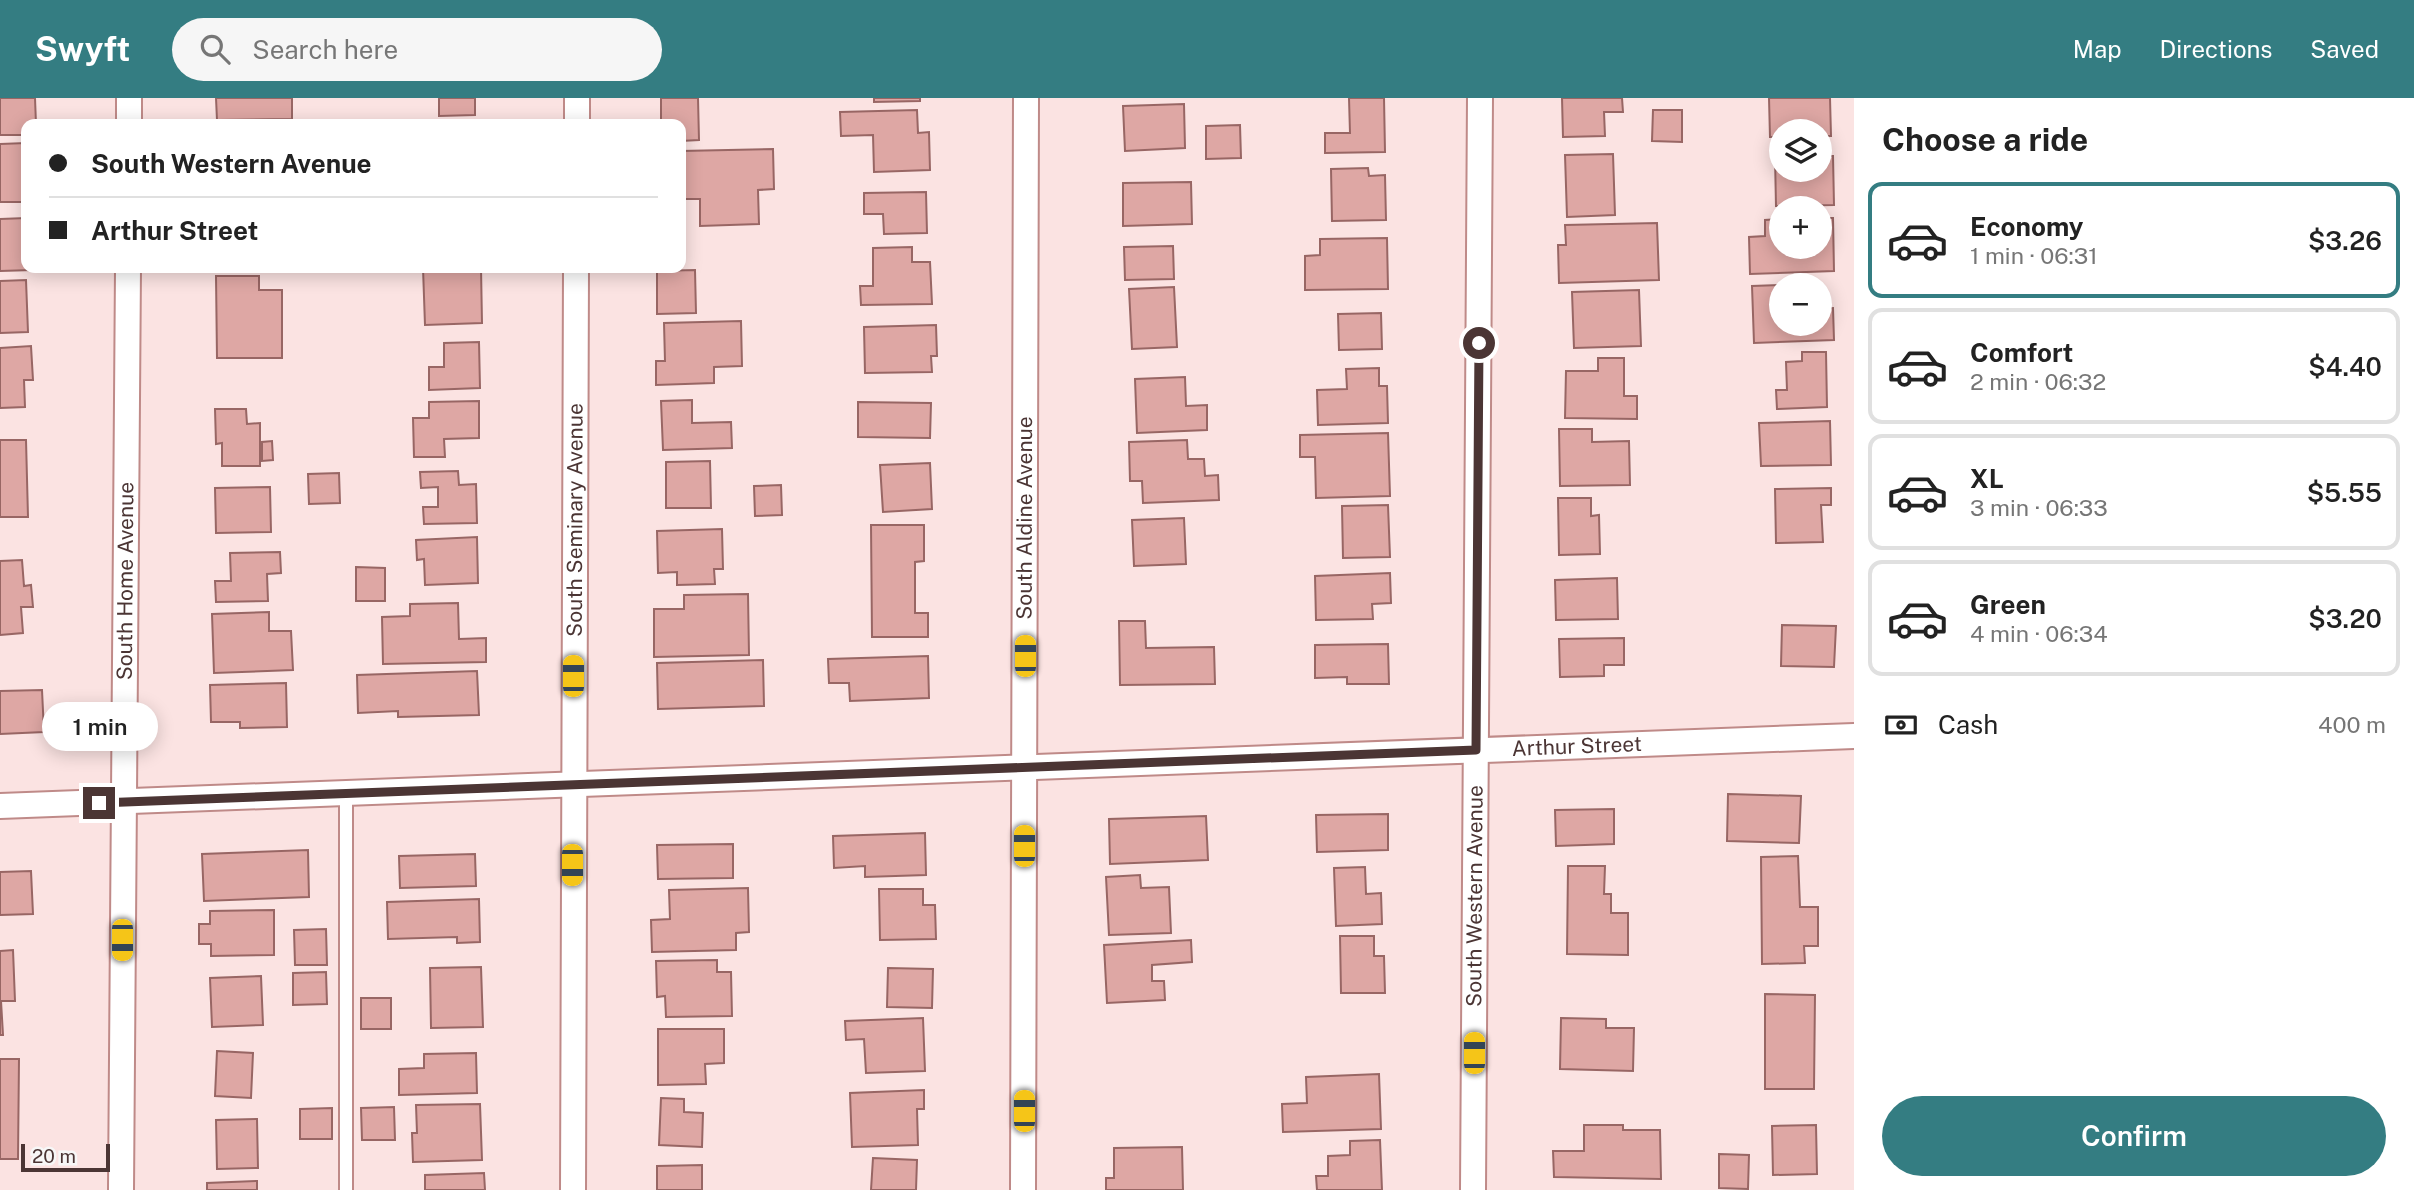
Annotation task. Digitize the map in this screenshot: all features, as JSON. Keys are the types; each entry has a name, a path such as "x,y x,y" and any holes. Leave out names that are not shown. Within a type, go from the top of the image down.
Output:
{"street":[{"path":"129,98 129,119"},
{"path":"577,98 577,119"},
{"name":"South Aldine Avenue","path":"1023,1190 1026,98"},
{"name":"South Western Avenue","path":"1473,1190 1480,98"},
{"name":"South Home Avenue","path":"121,1190 128,273"},
{"name":"South Seminary Avenue","path":"573,1190 572,784 576,273"},
{"name":"Arthur Street","path":"0,806 1854,736"}],"lane":[{"path":"346,793 346,1190"}],"building":[{"path":"0,98 35,98 36,119 21,119 21,135 0,135"},
{"path":"216,98 292,98 292,119 217,119"},
{"path":"439,98 475,98 475,115 439,116"},
{"path":"661,98 698,98 699,140 686,141 686,119 661,119"},
{"path":"874,98 920,98 920,101 874,102"},
{"path":"1349,98 1384,98 1385,152 1325,153 1325,133 1350,133"},
{"path":"1562,98 1622,98 1623,112 1604,112 1605,136 1563,137"},
{"path":"1769,98 1830,98 1831,119 1770,119"},
{"path":"1184,104 1185,148 1125,151 1123,106"},
{"path":"917,110 918,133 929,132 930,170 874,172 873,135 841,136 840,112"},
{"path":"1653,110 1682,110 1682,142 1652,141"},
{"path":"1240,125 1241,158 1206,159 1206,126"},
{"path":"21,143 21,202 0,202 0,144"},
{"path":"773,149 774,189 758,190 759,224 700,226 700,199 686,199 686,151"},
{"path":"1613,154 1615,215 1567,217 1565,155"},
{"path":"1833,156 1834,205 1832,196 1776,196 1776,182 1832,182"},
{"path":"1368,168 1369,176 1385,175 1386,220 1332,221 1331,169"},
{"path":"1191,182 1192,224 1123,226 1123,183"},
{"path":"926,192 927,233 884,234 883,214 864,214 864,193"},
{"path":"21,218 21,270 0,271 0,219"},
{"path":"1833,218 1834,271 1750,274 1749,237 1765,236 1765,220 1769,220 1769,259 1832,259"},
{"path":"1657,223 1659,280 1559,283 1558,245 1566,245 1565,225"},
{"path":"1387,238 1388,289 1305,290 1305,256 1320,255 1320,239"},
{"path":"1173,246 1174,279 1125,280 1124,247"},
{"path":"912,247 912,262 930,262 932,304 861,305 860,286 873,286 873,248"},
{"path":"686,270 695,270 696,313 657,314 657,273 686,273"},
{"path":"423,273 481,273 482,323 425,325"},
{"path":"216,276 259,276 259,290 282,290 282,358 217,358"},
{"path":"26,280 28,332 0,333 0,281"},
{"path":"1769,285 1769,336 1832,336 1833,308 1834,340 1754,343 1752,286"},
{"path":"1174,287 1177,347 1132,349 1129,289"},
{"path":"1639,290 1641,346 1574,348 1572,292"},
{"path":"1381,313 1382,349 1339,350 1338,314"},
{"path":"741,321 742,366 714,367 714,383 656,385 656,361 665,361 664,323"},
{"path":"936,325 937,356 931,356 932,372 865,373 864,327"},
{"path":"479,342 480,388 429,390 429,367 444,367 444,343"},
{"path":"31,346 33,380 24,380 25,407 0,408 0,348"},
{"path":"1802,352 1826,352 1827,407 1777,409 1776,390 1787,390 1786,362 1802,361"},
{"path":"1598,358 1624,358 1624,396 1637,396 1637,419 1565,418 1566,371 1598,371"},
{"path":"1379,368 1379,386 1387,386 1388,423 1318,425 1317,390 1347,389 1346,369"},
{"path":"1185,377 1186,406 1207,405 1207,430 1137,433 1135,379"},
{"path":"692,400 692,423 731,422 732,448 663,450 661,401"},
{"path":"479,401 479,438 444,439 445,457 414,457 413,418 429,418 429,402"},
{"path":"858,402 931,403 930,438 858,437"},
{"path":"215,409 246,409 247,424 260,423 260,466 222,466 222,443 216,444"},
{"path":"1830,421 1831,465 1761,466 1759,423"},
{"path":"1559,429 1592,429 1592,442 1629,441 1630,485 1560,486"},
{"path":"1388,433 1390,496 1316,498 1315,457 1300,457 1300,435"},
{"path":"0,440 26,440 28,517 0,517"},
{"path":"1187,440 1188,459 1204,459 1205,476 1218,475 1219,500 1143,503 1142,481 1130,481 1129,442"},
{"path":"272,441 273,460 262,461 262,442"},
{"path":"710,461 711,508 666,508 666,462"},
{"path":"930,463 932,509 883,512 880,465"},
{"path":"458,471 459,485 476,484 477,523 424,524 423,507 438,507 438,487 421,488 420,472"},
{"path":"339,473 340,503 309,504 308,474"},
{"path":"781,485 782,515 755,516 754,486"},
{"path":"270,487 271,532 216,533 215,488"},
{"path":"1831,488 1831,505 1821,505 1823,542 1776,543 1775,489"},
{"path":"1558,498 1591,498 1591,516 1599,515 1600,554 1559,555"},
{"path":"1388,505 1390,557 1343,558 1342,506"},
{"path":"1184,518 1186,564 1134,566 1132,520"},
{"path":"871,525 924,525 924,561 915,562 915,613 928,613 928,637 872,637"},
{"path":"722,529 723,569 714,569 715,584 677,585 677,572 658,573 657,531"},
{"path":"477,537 478,583 425,585 424,559 417,560 416,540"},
{"path":"280,552 281,573 267,574 268,601 216,602 215,581 231,581 230,553"},
{"path":"22,560 24,586 31,585 33,607 21,607 23,633 0,635 0,561"},
{"path":"356,567 385,568 385,601 356,601"},
{"path":"1390,573 1391,603 1372,604 1373,619 1316,620 1315,576"},
{"path":"1617,578 1618,619 1556,620 1555,580"},
{"path":"748,594 749,655 654,657 654,609 684,609 684,595"},
{"path":"458,603 459,639 486,638 486,662 383,664 382,617 410,616 410,604"},
{"path":"269,612 269,631 291,631 293,670 214,673 212,614"},
{"path":"1119,621 1145,621 1146,648 1214,647 1215,684 1120,685"},
{"path":"1782,625 1836,626 1834,667 1781,666"},
{"path":"1624,638 1624,665 1604,665 1604,676 1560,677 1559,639"},
{"path":"1388,644 1389,684 1347,684 1347,677 1315,678 1315,645"},
{"path":"928,656 929,698 850,701 849,683 829,683 828,659"},
{"path":"763,660 764,706 658,709 657,663"},
{"path":"477,671 479,715 398,717 398,711 358,713 357,675"},
{"path":"286,683 287,727 240,728 240,722 211,722 210,685"},
{"path":"42,690 44,732 0,734 0,691"},
{"path":"1728,794 1801,796 1799,843 1727,841"},
{"path":"1614,809 1614,844 1556,846 1555,810"},
{"path":"1388,814 1388,850 1317,852 1316,815"},
{"path":"1206,816 1208,860 1110,864 1109,819"},
{"path":"925,833 926,875 865,877 865,866 834,868 833,836"},
{"path":"733,844 733,878 658,879 657,845"},
{"path":"308,850 309,897 204,901 202,854"},
{"path":"475,854 476,886 400,888 399,856"},
{"path":"1798,856 1800,907 1818,907 1818,946 1804,946 1805,963 1762,964 1761,857"},
{"path":"1568,866 1605,866 1604,894 1611,894 1611,913 1628,913 1628,955 1567,954"},
{"path":"1365,867 1366,894 1381,893 1382,924 1336,926 1334,868"},
{"path":"31,871 33,914 0,915 0,872"},
{"path":"1140,875 1141,888 1169,887 1171,933 1109,935 1106,877"},
{"path":"748,888 749,932 736,933 736,950 652,952 651,920 670,919 669,890"},
{"path":"879,889 923,889 923,905 935,905 936,939 880,940"},
{"path":"479,899 480,942 457,943 457,937 388,939 387,902"},
{"path":"274,910 274,955 211,956 211,944 199,944 199,924 210,924 210,911"},
{"path":"326,929 327,965 295,965 294,930"},
{"path":"1340,936 1374,936 1374,956 1384,956 1385,993 1341,993"},
{"path":"1191,940 1192,962 1152,965 1152,981 1164,981 1165,1000 1107,1003 1104,945"},
{"path":"13,950 15,1001 1,1001 3,1035 0,1035 0,951"},
{"path":"717,960 717,972 731,972 732,1016 666,1017 665,996 657,997 656,961"},
{"path":"481,967 483,1027 431,1028 430,968"},
{"path":"888,968 933,969 932,1008 887,1007"},
{"path":"326,972 327,1004 293,1005 293,973"},
{"path":"261,976 263,1025 212,1027 210,978"},
{"path":"1765,994 1815,995 1814,1089 1765,1089"},
{"path":"361,998 391,998 391,1029 361,1029"},
{"path":"923,1018 925,1071 866,1073 864,1039 846,1040 845,1021"},
{"path":"1561,1018 1606,1019 1606,1028 1634,1028 1633,1071 1560,1069"},
{"path":"658,1029 724,1029 724,1063 705,1064 706,1084 658,1085"},
{"path":"217,1051 253,1053 251,1098 215,1096"},
{"path":"476,1053 477,1093 399,1095 399,1069 424,1068 424,1054"},
{"path":"0,1059 19,1059 18,1159 0,1159"},
{"path":"1379,1074 1381,1129 1283,1132 1282,1104 1307,1103 1306,1077"},
{"path":"924,1090 924,1109 917,1109 918,1145 852,1147 850,1093"},
{"path":"661,1098 684,1099 684,1112 703,1113 702,1147 659,1145"},
{"path":"480,1104 482,1160 413,1162 412,1133 417,1133 416,1105"},
{"path":"394,1107 395,1140 362,1140 361,1108"},
{"path":"332,1108 332,1139 300,1139 300,1109"},
{"path":"257,1119 258,1168 217,1169 216,1120"},
{"path":"1584,1125 1623,1125 1623,1130 1660,1130 1661,1179 1554,1177 1553,1151 1584,1151"},
{"path":"1816,1125 1817,1174 1773,1175 1772,1126"},
{"path":"1380,1140 1382,1190 1317,1190 1316,1176 1328,1176 1328,1156 1350,1155 1350,1141"},
{"path":"1182,1147 1183,1190 1106,1190 1106,1178 1114,1178 1114,1148"},
{"path":"1719,1154 1749,1155 1748,1189 1719,1188"},
{"path":"873,1158 917,1160 916,1190 871,1190"},
{"path":"702,1165 702,1190 657,1190 657,1166"},
{"path":"484,1173 485,1190 425,1190 425,1175"},
{"path":"257,1181 257,1190 207,1190 207,1183"}],"route":[{"path":"99,803 1476,750 1479,343"}]}
